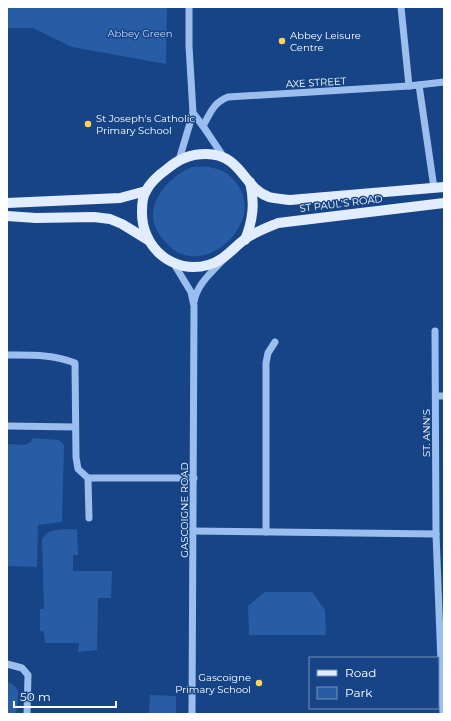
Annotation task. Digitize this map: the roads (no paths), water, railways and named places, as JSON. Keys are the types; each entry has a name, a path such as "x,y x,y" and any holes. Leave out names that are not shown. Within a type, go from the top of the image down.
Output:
{"main road":[{"name":"ST PAUL'S ROAD","path":"439,187 290,200 269,197 260,192 235,165 223,156 201,155 179,160 162,172 146,191 142,208 142,220 148,240 163,258 174,264 188,267 202,267 215,263 227,256 244,240 260,230 278,223 444,202"},
{"name":"ST PAUL'S ROAD","path":"244,240 252,220 254,205 250,182"},
{"path":"439,187 436,198 444,202"},
{"path":"7,203 120,198 146,191"},
{"name":"ST PAUL'S ROAD","path":"7,216 36,218 94,217 122,224 148,240"}],"street":[{"path":"179,160 193,113 189,46 189,7"},
{"path":"400,7 409,86"},
{"name":"AXE STREET","path":"203,126 215,105 219,101 228,97 409,86 444,82"},
{"path":"419,85 439,187"},
{"path":"193,113 223,156"},
{"name":"GASCOIGNE ROAD","path":"194,306 197,292 201,285 227,256"},
{"name":"GASCOIGNE ROAD","path":"174,264 191,292 194,306 192,714"},
{"name":"ST. ANN'S","path":"435,331 436,534 441,572 443,711"},
{"path":"266,532 266,363 268,353 275,342"},
{"path":"7,355 45,355 65,358 75,363 76,457 78,469 88,478 194,478"},
{"path":"436,396 444,396"},
{"path":"7,426 75,427"},
{"path":"88,478 89,518"},
{"path":"193,531 436,534"},
{"path":"7,664 22,668 28,675 27,714"}],"place":[{"name":"Abbey Leisure Centre","path":"282,41"},
{"name":"St Joseph's Catholic Primary School","path":"88,124"},
{"name":"Gascoigne Primary School","path":"259,683"}],"park label":[{"name":"Abbey Green","path":"140,33"}]}
